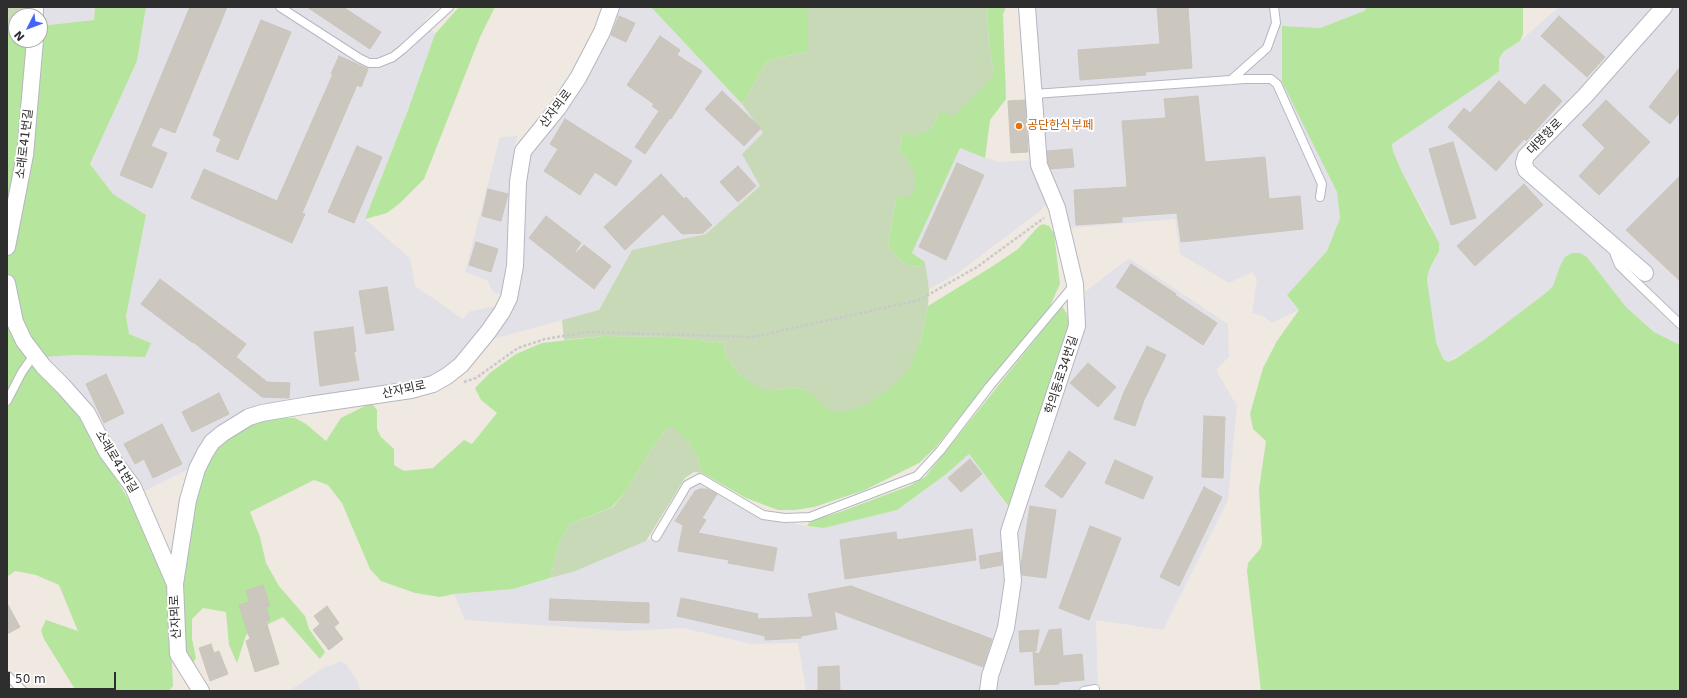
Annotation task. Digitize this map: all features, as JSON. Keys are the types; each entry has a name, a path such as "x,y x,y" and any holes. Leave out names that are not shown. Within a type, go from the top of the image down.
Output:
{"street":[{"name":"산자뫼로","path":"201,691 178,654 175,584 188,500 192,483 204,453 212,442 223,432 249,417 397,393 433,384 447,376 461,364 484,337 510,298 515,266 518,182 523,151 558,108 578,78 602,32 611,7"},
{"name":"학의동로34번길","path":"988,691 990,676 1006,628 1013,581 1009,532 1077,326 1075,284 1057,208 1039,165 1027,7"},
{"name":"대명항로","path":"1645,273 1526,170 1524,163 1526,156 1585,96 1664,7"},
{"name":"소래로41번길","path":"7,247 24,155 35,48"},
{"name":"소래로41번길","path":"7,283 15,322 24,341 34,355 87,413 107,452 133,487 175,584"}],"lane":[{"path":"280,7 358,58 369,63 378,63 393,57 449,7"},
{"path":"1231,80 1267,48 1276,23 1274,7"},
{"path":"1034,94 1231,80 1271,79 1277,84 1322,184 1320,197"},
{"path":"1614,247 1619,265 1680,324"},
{"path":"656,537 687,485 700,478 763,515 785,518 810,517 916,476 940,451 989,387 1075,284"},
{"path":"7,401 22,372 34,355"},
{"path":"8,676 23,691"},
{"path":"1084,691 1095,689"}],"path":[{"path":"447,376 456,381 465,382 471,380 518,348 544,339 589,332 753,337 919,300 978,267 1057,208"}],"shaded area":[{"path":"95,7 94,20 48,25 48,8 41,8"},
{"path":"146,7 438,7 424,21 435,34 408,110 365,219 410,258 415,286 463,319 470,311 497,306 485,327 444,373 427,381 248,413 191,468 141,493 39,357 75,355 151,343 129,334 126,316 146,216 113,194 90,164 137,61"},
{"path":"618,7 651,7 742,104 763,133 760,186 706,234 632,250 599,310 493,339 524,201 528,160 531,151 584,85"},
{"path":"1033,7 1367,7 1364,11 1319,28 1282,26 1320,157 1337,192 1340,218 1327,251 1287,295 1299,310 1272,323 1263,316 1252,313 1257,279 1252,272 1229,283 1180,254 1175,219 1069,228 1046,169"},
{"path":"1559,7 1680,7 1680,345 1654,332 1626,307 1587,257 1580,253 1572,253 1565,258 1553,286 1547,292 1485,339 1448,362 1443,359 1436,342 1428,293 1427,280 1429,270 1436,258 1431,224 1401,170 1393,151 1392,144 1499,71 1499,59 1503,52 1520,41"},
{"path":"518,136 514,147 507,275 503,295 493,292 488,281 465,272 500,137"},
{"path":"960,148 998,162 1031,160 1047,203 1040,211 958,273 929,289 925,262 912,253"},
{"path":"1129,258 1228,324 1229,357 1216,370 1237,406 1228,500 1163,630 1096,620 1098,691 806,691 798,643 752,644 683,628 625,631 465,620 454,594 513,589 573,572 629,547 656,537 687,485 700,478 763,515 804,526 824,528 897,510 945,475 969,454 1014,515 1084,324 1085,292"},
{"path":"340,661 345,663 357,680 361,691 289,691 326,666 333,665"}],"green space":[{"path":"7,7 29,7 8,8 7,23"},
{"path":"95,7 146,7 137,61 90,164 113,194 146,215 126,316 129,334 151,343 145,357 75,355 25,358 77,413 137,514 168,582 173,686 169,691 76,691 44,639 41,630 46,620 78,631 59,585 36,575 15,571 7,577 7,23 8,48 48,48 48,25 94,20"},
{"path":"459,7 495,7 480,37 424,179 400,203 387,213 365,219 408,110 435,34"},
{"path":"651,7 808,7 808,52 777,58 766,63 742,104"},
{"path":"808,7 987,7 989,44 994,73 982,89 953,116 939,112 932,128 920,135 902,134 899,150 907,158 915,174 916,187 909,197 896,198 888,245 899,260 911,266 919,267 925,262 929,289 928,306 920,343 908,370 892,387 866,405 840,413 826,408 809,391 791,387 773,391 759,388 740,375 725,354 724,343 671,337 604,336 564,340 562,320 599,310 632,250 706,234 760,186 742,154 763,133 742,104 766,63 777,58 808,52"},
{"path":"987,7 1006,7 1003,14 1006,99 990,120 985,158 960,148 912,253 925,262 919,267 911,266 899,260 888,245 896,198 907,158 899,150 902,134 932,128 939,112 994,73 989,44"},
{"path":"1367,7 1523,7 1523,34 1520,41 1503,52 1499,59 1499,71 1392,144 1393,151 1401,170 1439,243 1439,251 1429,270 1427,280 1436,342 1443,359 1448,362 1455,359 1485,339 1547,292 1553,286 1565,257 1572,253 1580,253 1587,257 1626,307 1654,332 1680,345 1680,691 1261,691 1247,571 1248,563 1260,549 1262,543 1259,489 1266,441 1253,429 1250,414 1263,368 1277,341 1299,310 1287,295 1327,251 1340,218 1337,192 1282,82 1282,26 1320,28 1364,11"},
{"path":"1043,224 1049,226 1054,233 1060,284 1049,308 935,448 919,463 865,490 814,507 795,510 778,510 746,498 702,473 698,457 688,442 666,429 652,448 627,490 612,507 570,524 560,541 550,578 513,589 454,594 440,597 415,593 381,581 370,569 342,503 328,485 314,480 250,512 260,537 266,563 279,586 305,616 309,629 325,652 320,659 283,617 246,635 237,663 229,645 226,612 203,608 192,619 192,639 196,658 190,668 183,655 180,590 193,496 210,454 226,436 252,421 295,418 306,424 326,441 341,418 371,403 377,410 377,429 381,437 394,449 394,465 404,471 433,468 464,440 472,444 497,413 481,400 475,388 491,372 516,354 542,343 604,336 671,337 724,343 725,354 740,375 773,391 791,387 809,391 814,395 920,343 928,306 1018,249 1039,226"},
{"path":"1062,306 1067,314 1070,328 1012,511 969,454 945,475 897,510 824,528 807,526 810,521 840,512 909,486 925,477"},
{"path":"672,425 688,442 698,457 702,473 694,472 685,478 646,541 573,572 550,578 560,541 570,524 613,507 627,490 652,448 666,429"}],"building":[{"path":"190,7 227,7 175,133 160,127 151,146 167,153 152,188 120,175"},
{"path":"307,7 343,7 381,32 370,49"},
{"path":"1157,7 1188,7 1192,68 1145,72 1146,75 1080,80 1078,50 1160,44"},
{"path":"619,16 635,23 626,42 611,35"},
{"path":"1559,16 1605,57 1587,77 1541,36"},
{"path":"261,20 291,32 238,160 216,151 221,139 213,135"},
{"path":"660,36 680,50 677,55 702,71 671,119 670,118 645,154 635,147 659,111 652,106 654,104 627,85"},
{"path":"339,56 368,69 361,87 357,85 302,213 305,214 292,243 191,198 204,169 277,201 333,74 331,74"},
{"path":"1680,67 1680,112 1670,124 1649,107"},
{"path":"1499,81 1525,105 1544,84 1562,101 1526,141 1524,139 1496,171 1448,127 1464,108 1470,113"},
{"path":"722,91 761,128 744,146 705,109"},
{"path":"1198,96 1205,162 1265,157 1269,199 1300,196 1303,229 1181,242 1177,213 1122,217 1122,222 1076,225 1074,190 1127,187 1122,121 1166,118 1164,99"},
{"name":"공단한식부페","path":"1025,100 1028,152 1011,153 1008,101"},
{"path":"1606,100 1650,142 1599,195 1579,176 1605,148 1582,125"},
{"path":"565,119 632,161 616,186 595,172 580,195 544,171 558,149 550,144"},
{"path":"1453,142 1476,218 1451,225 1429,149"},
{"path":"357,146 382,157 354,223 328,212"},
{"path":"1072,149 1074,167 1051,169 1048,163 1047,151"},
{"path":"957,163 984,175 946,260 919,247"},
{"path":"738,166 756,186 738,202 720,182"},
{"path":"661,174 684,199 686,197 712,225 703,233 682,234 663,214 625,250 604,227"},
{"path":"1680,176 1680,281 1626,230"},
{"path":"1524,184 1543,205 1475,266 1457,246"},
{"path":"488,189 508,194 501,221 482,216"},
{"path":"546,216 581,243 575,252 576,253 584,245 611,266 594,289 529,238"},
{"path":"476,242 498,249 491,272 469,265"},
{"path":"1131,264 1217,323 1203,345 1116,287"},
{"path":"160,279 246,344 236,357 267,382 290,383 289,398 262,397 192,341 193,343 141,304"},
{"path":"387,287 394,330 366,334 359,291"},
{"path":"353,327 356,351 354,352 359,380 320,386 314,332"},
{"path":"1147,346 1166,355 1144,400 1135,426 1114,419 1124,392"},
{"path":"1088,363 1116,387 1098,407 1070,383"},
{"path":"106,374 124,413 104,423 86,384"},
{"path":"219,393 229,414 192,432 182,412"},
{"path":"1204,416 1225,417 1223,478 1202,477"},
{"path":"162,424 182,464 153,478 144,459 135,464 124,444"},
{"path":"1069,451 1086,463 1062,498 1045,486"},
{"path":"970,459 982,474 961,492 948,478"},
{"path":"1115,460 1153,477 1143,499 1105,483"},
{"path":"1204,487 1222,497 1179,586 1160,577"},
{"path":"707,489 717,494 702,518 706,520 698,533 777,548 773,571 728,563 729,560 678,551 683,525 675,521 695,491"},
{"path":"1030,506 1056,510 1046,578 1022,575 1021,565"},
{"path":"1090,526 1121,538 1089,620 1059,608"},
{"path":"972,529 976,560 845,579 840,540 896,532 897,540"},
{"path":"1001,552 1002,565 981,569 979,556"},
{"path":"263,585 270,606 266,607 270,620 266,621 279,664 255,672 246,641 250,639 239,605 250,602 246,591"},
{"path":"851,586 992,639 983,667 834,611 837,629 801,636 801,638 765,640 765,636 677,616 681,598 758,614 757,619 813,617 808,594"},
{"path":"550,599 649,603 649,623 549,620"},
{"path":"7,603 20,627 7,634"},
{"path":"327,606 339,623 334,627 343,639 329,650 313,630 320,624 314,616"},
{"path":"1061,629 1063,656 1082,654 1084,680 1059,682 1059,684 1035,685 1033,652 1039,654 1049,630"},
{"path":"1039,630 1036,651 1020,652 1019,631"},
{"path":"211,644 214,653 219,651 228,674 210,681 199,648"},
{"path":"839,666 840,691 818,691 818,667"}],"place":[{"name":"공단한식부페","path":"1019,126"}]}
